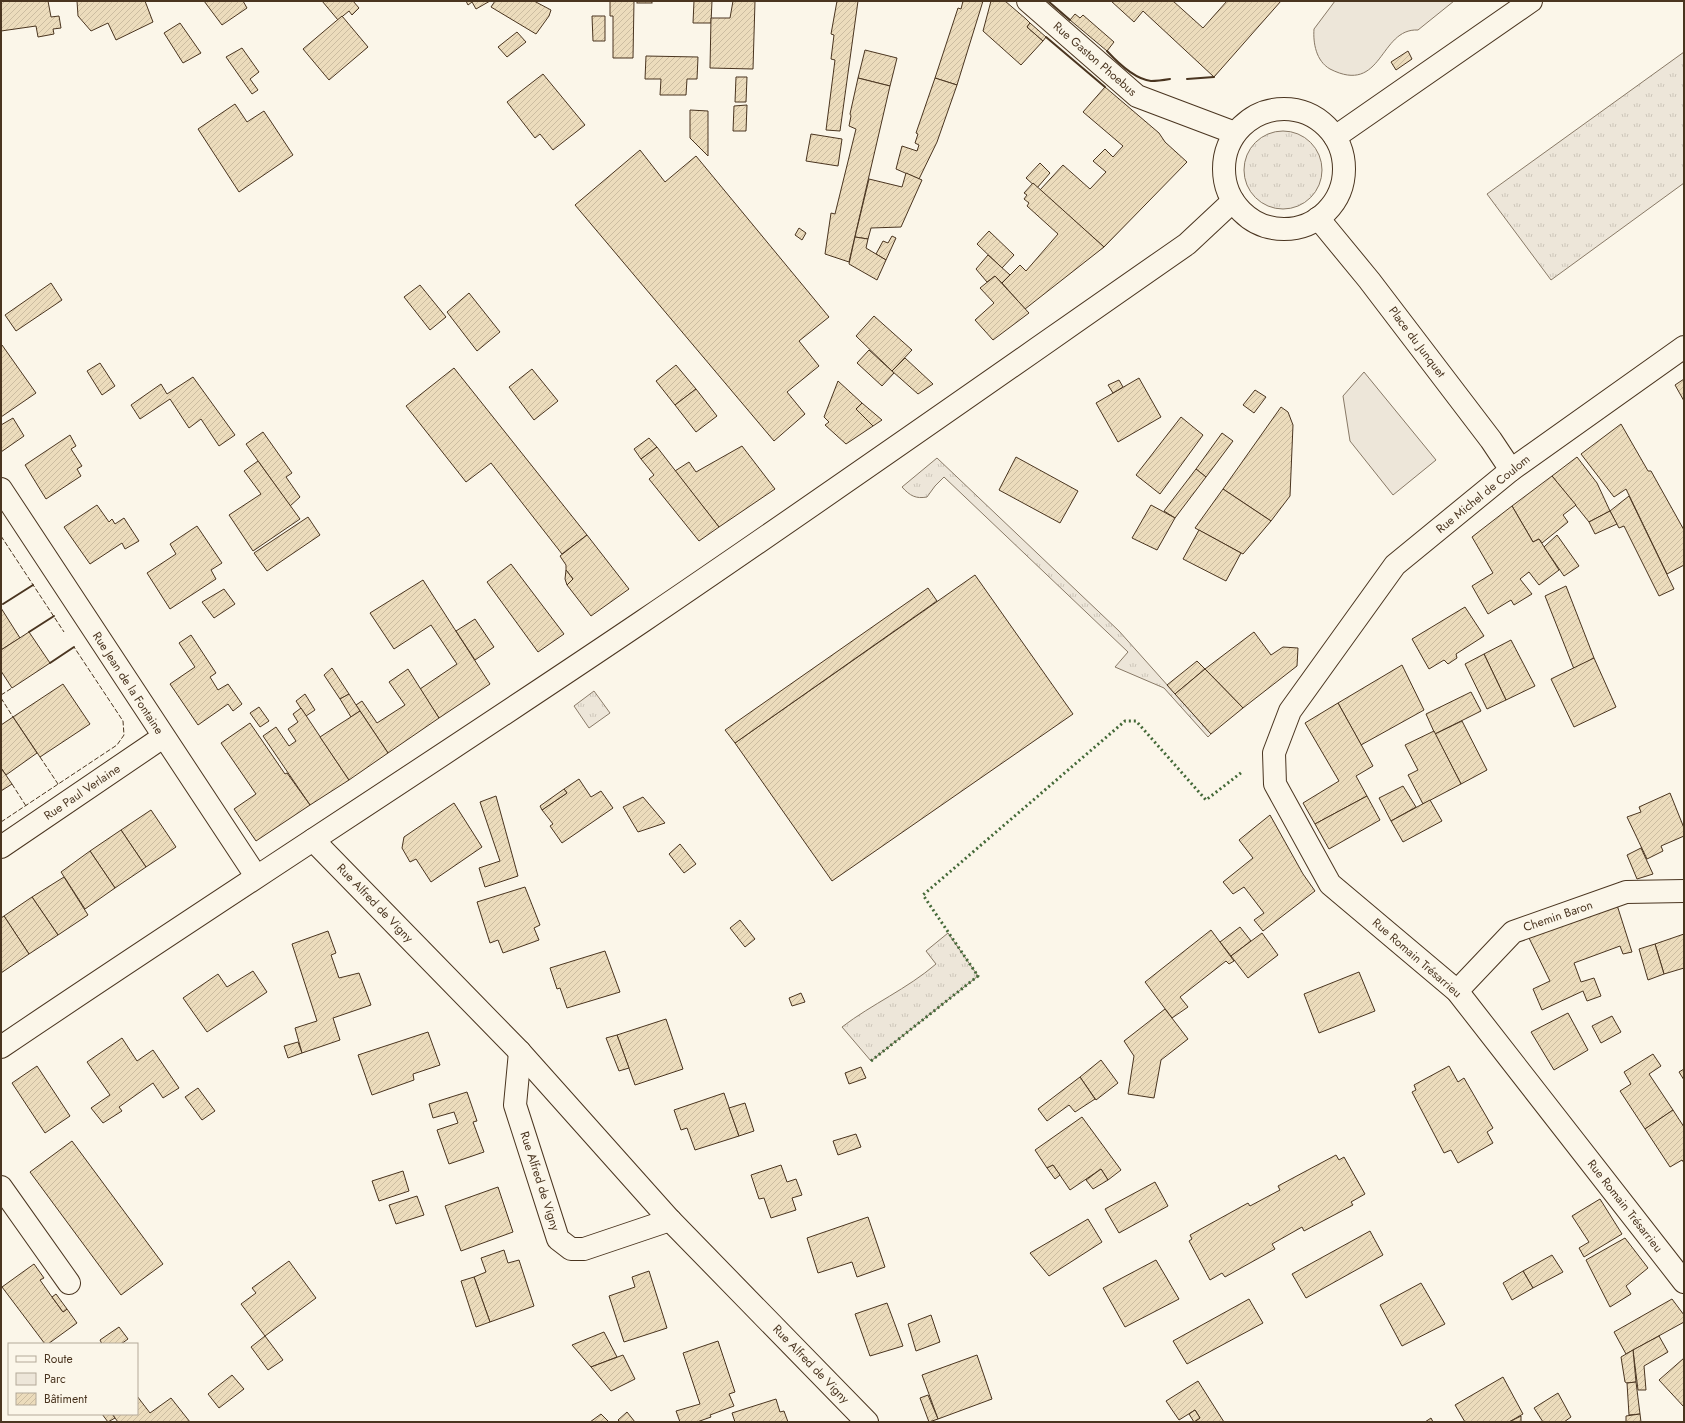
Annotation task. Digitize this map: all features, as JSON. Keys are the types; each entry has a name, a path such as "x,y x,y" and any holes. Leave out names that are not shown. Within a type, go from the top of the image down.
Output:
{"street":[{"name":"Rue Gaston Phoebus","path":"1028,1 1138,96 1235,133"},
{"path":"1335,137 1532,1"},
{"path":"1279,109 1296,110 1311,115 1324,124 1335,137 1342,154 1344,172 1340,190 1334,201 1318,218 1300,227 1281,229 1268,227 1246,216 1233,201 1226,184 1223,166 1227,149 1235,133 1248,121 1263,112 1279,109"},
{"path":"1,1047 256,876 313,840 622,635 842,486 1187,244 1233,201"},
{"name":"Place du Junquet","path":"1318,218 1369,280 1491,440 1511,470"},
{"name":"Rue Michel de Coulom","path":"1316,676 1395,565 1511,470 1684,347"},
{"name":"Rue Jean de la Fontaine","path":"1,490 256,876"},
{"name":"Rue Romain Trésarrieu","path":"1316,676 1290,712 1274,753 1275,784 1330,884 1457,991 1684,1282"},
{"name":"Rue Paul Verlaine","path":"1,847 163,737"},
{"name":"Rue Alfred de Vigny","path":"313,840 520,1052 670,1220 868,1422"},
{"name":"Chemin Baron","path":"1457,991 1513,932 1626,892 1684,891"},
{"name":"Rue Alfred de Vigny","path":"520,1052 515,1105 558,1239 571,1249 584,1249 670,1220"},
{"path":"1,1187 69,1283"}],"green space":[{"path":"1335,1 1454,1 1418,30 1405,32 1395,39 1371,68 1361,74 1347,75 1325,66 1316,51 1314,40 1314,29"},
{"path":"1684,52 1684,183 1551,280 1487,194"},
{"path":"1275,131 1291,131 1305,137 1316,148 1322,162 1322,178 1316,192 1305,203 1291,209 1275,209 1261,203 1250,192 1244,178 1244,162 1250,148 1261,137"},
{"path":"1364,372 1436,460 1393,495 1350,441 1343,396"},
{"path":"937,458 1119,631 1211,734 1208,737 1164,688 1115,667 1128,652 944,477 927,497 920,498 913,496 902,487"},
{"path":"594,691 610,713 589,728 574,706"},
{"path":"948,933 978,976 871,1061 842,1027 925,973 936,964 926,951"}],"building":[{"path":"1,1 48,1 51,17 59,16 61,28 53,29 54,34 38,37 36,26 1,31"},
{"path":"77,1 145,1 153,22 116,40 108,23 91,31 78,16"},
{"path":"204,1 243,1 247,8 222,25"},
{"path":"322,1 353,1 359,8 352,15 349,11 338,20"},
{"path":"466,1 490,1 476,9 472,2 468,5"},
{"path":"495,1 534,1 551,10 549,16 536,34 491,7"},
{"path":"610,1 634,1 633,58 613,58 613,16 610,16"},
{"path":"637,1 652,1 652,3 637,3"},
{"path":"694,1 712,1 711,23 693,23"},
{"path":"733,1 755,1 753,69 710,68 711,18 730,18"},
{"path":"837,1 858,1 840,131 826,130 835,60 831,59 834,35 831,34"},
{"path":"963,1 983,1 957,85 935,78 958,8 961,9"},
{"path":"991,1 1005,1 1030,23 1027,27 1043,41 1021,65 983,31"},
{"path":"1111,1 1173,1 1203,28 1227,1 1281,1 1214,77 1143,11 1134,22"},
{"path":"1075,14 1080,18 1083,15 1114,42 1107,51 1070,20"},
{"path":"342,16 368,47 329,80 303,49"},
{"path":"592,16 605,16 605,41 593,41"},
{"path":"180,23 201,53 183,63 164,33"},
{"path":"1030,23 1046,37 1043,41 1027,27"},
{"path":"517,32 526,42 507,57 498,47"},
{"path":"242,48 259,72 250,79 258,90 252,94 226,57"},
{"path":"865,50 897,58 890,86 858,78"},
{"path":"1408,51 1412,59 1396,70 1391,62"},
{"path":"646,56 698,57 697,79 687,79 686,95 660,95 661,79 645,79"},
{"path":"543,74 585,125 553,150 540,134 535,138 507,102"},
{"path":"736,77 747,77 746,102 735,102"},
{"path":"858,78 890,86 849,262 825,254 831,213 835,214 856,129 849,126 850,114"},
{"path":"935,78 957,85 937,142 919,179 896,169 902,146 917,151 919,145 915,143 918,134 916,133"},
{"path":"1105,87 1159,133 1165,142 1187,162 1104,247 1040,190 1063,165 1090,189 1106,172 1093,161 1105,149 1113,157 1123,146 1083,112"},
{"path":"235,104 247,122 264,111 293,155 239,192 198,129"},
{"path":"747,105 746,131 733,131 734,106"},
{"path":"690,110 708,111 708,156 690,138"},
{"path":"811,134 842,139 838,166 806,161"},
{"path":"640,150 665,182 696,156 829,317 799,341 819,366 787,392 805,414 774,441 575,205"},
{"path":"1040,163 1050,173 1037,188 1026,178"},
{"path":"906,173 922,180 901,227 871,228 868,239 855,237 869,179 902,187"},
{"path":"1033,183 1104,247 1025,309 1002,283 1020,265 1026,271 1058,234 1027,206 1029,203 1024,199 1027,195 1024,193"},
{"path":"799,228 806,233 802,240 795,235"},
{"path":"989,231 1014,255 1002,268 977,244"},
{"path":"892,236 896,238 886,260 876,254 883,241 888,243"},
{"path":"855,237 868,239 866,248 886,260 877,280 849,264"},
{"path":"988,255 1010,275 1002,283 995,276 987,282 976,269"},
{"path":"995,276 1029,313 993,340 975,320 994,303 980,288"},
{"path":"51,283 62,300 16,331 5,315"},
{"path":"420,285 446,317 430,330 404,297"},
{"path":"469,293 500,332 477,351 447,312"},
{"path":"874,316 912,350 892,371 856,336"},
{"path":"2,345 36,393 1,417 1,346"},
{"path":"869,350 894,373 882,386 857,363"},
{"path":"905,358 933,384 918,394 892,371"},
{"path":"100,363 115,386 102,395 87,371"},
{"path":"676,365 696,389 675,405 656,381"},
{"path":"454,368 587,535 562,554 491,463 466,482 406,406"},
{"path":"532,369 558,401 534,420 509,387"},
{"path":"193,377 235,435 219,446 201,419 189,428 170,399 140,419 131,405 161,384 167,394"},
{"path":"1139,378 1161,417 1118,442 1096,403"},
{"path":"1684,379 1684,401 1675,385"},
{"path":"1119,380 1123,387 1113,393 1108,385"},
{"path":"838,381 862,403 856,409 873,426 846,444 825,425 829,422 824,417"},
{"path":"696,389 717,416 696,432 675,405"},
{"path":"1255,390 1266,397 1254,413 1243,405"},
{"path":"862,403 882,420 873,426 856,409"},
{"path":"1281,407 1288,412 1293,425 1290,496 1271,521 1223,489"},
{"path":"1181,417 1203,435 1160,494 1136,475"},
{"path":"13,418 24,436 1,452 1,425"},
{"path":"1621,424 1648,471 1651,471 1684,530 1684,565 1667,574 1626,489 1614,497 1581,454"},
{"path":"263,432 292,473 286,477 300,497 290,506 246,444"},
{"path":"1222,433 1233,441 1206,477 1196,469"},
{"path":"70,435 76,446 71,449 82,466 77,469 81,476 46,499 25,465"},
{"path":"649,438 657,447 641,459 634,449"},
{"path":"742,446 775,489 719,527 675,471 689,462 696,472"},
{"path":"657,447 719,527 699,541 649,479 654,475 641,459"},
{"path":"1016,457 1078,491 1060,523 999,490"},
{"path":"1577,457 1597,483 1610,511 1589,522 1552,476"},
{"path":"258,461 300,519 253,551 229,515 261,494 244,471"},
{"path":"1196,469 1206,477 1175,518 1164,511"},
{"path":"1552,476 1576,505 1563,515 1568,522 1542,543 1539,539 1533,542 1512,506"},
{"path":"1223,489 1271,521 1243,554 1195,528"},
{"path":"1629,496 1674,589 1659,596 1624,526 1619,528 1610,511"},
{"path":"97,505 109,522 112,519 115,524 124,518 139,541 125,549 122,543 90,564 64,527"},
{"path":"1151,505 1175,518 1157,550 1132,538"},
{"path":"1512,506 1533,542 1539,539 1559,570 1539,585 1529,572 1520,579 1532,594 1514,605 1511,600 1488,614 1472,586 1493,573 1472,537"},
{"path":"1610,511 1617,524 1595,534 1589,522"},
{"path":"308,517 320,535 267,571 254,553"},
{"path":"197,526 222,563 211,570 216,579 170,609 147,573 176,554 170,544"},
{"path":"1199,530 1241,553 1226,581 1183,559"},
{"path":"587,535 629,589 591,616 567,585 573,579 566,570 566,565 560,556"},
{"path":"1557,535 1579,566 1564,576 1544,547"},
{"path":"511,564 564,634 538,652 487,582"},
{"path":"566,570 573,579 567,585 565,579"},
{"path":"975,575 1073,714 832,881 735,743"},
{"path":"423,580 490,684 439,718 420,689 457,664 431,625 394,649 370,613"},
{"path":"1566,586 1594,658 1574,669 1545,596"},
{"path":"928,588 937,601 735,743 725,730"},
{"path":"224,589 235,604 214,618 202,602"},
{"path":"1465,607 1484,636 1456,654 1457,658 1448,664 1444,660 1429,669 1412,639"},
{"path":"1,608 20,638 1,650"},
{"path":"475,619 494,647 475,660 456,631"},
{"path":"29,632 50,663 12,688 1,671 1,650"},
{"path":"1254,632 1271,655 1283,647 1298,648 1297,666 1243,708 1205,669"},
{"path":"191,635 216,673 210,677 218,690 228,684 242,704 233,711 228,704 198,725 170,684 195,667 179,643"},
{"path":"1511,640 1535,686 1506,700 1484,654"},
{"path":"1484,654 1506,700 1487,709 1465,664"},
{"path":"1594,658 1616,707 1574,727 1551,679"},
{"path":"1197,661 1205,669 1175,694 1167,685"},
{"path":"1402,665 1424,710 1361,745 1338,703"},
{"path":"332,668 349,694 340,699 324,675"},
{"path":"408,669 439,718 388,753 356,705 362,701 377,723 405,705 389,682"},
{"path":"1205,669 1243,708 1211,734 1175,694"},
{"path":"63,684 90,724 40,757 13,717"},
{"path":"1471,692 1481,711 1435,734 1426,714"},
{"path":"305,694 315,710 306,716 296,701"},
{"path":"349,694 360,711 351,717 340,699"},
{"path":"1338,703 1373,766 1356,776 1367,796 1315,824 1303,803 1339,781 1305,723"},
{"path":"259,707 269,721 260,727 250,713"},
{"path":"301,708 349,780 310,805 263,736 276,727 289,746 296,741 288,729 298,722 293,714"},
{"path":"360,711 388,753 349,780 320,737"},
{"path":"13,717 37,753 6,775 1,768 1,725"},
{"path":"1462,721 1487,770 1461,784 1435,734"},
{"path":"250,723 285,774 287,773 310,805 256,841 234,809 256,794 221,743"},
{"path":"1434,731 1461,784 1423,804 1408,775 1418,770 1405,745"},
{"path":"1,768 12,784 1,791"},
{"path":"579,779 591,797 601,791 613,808 562,843 550,826 553,824 542,810 567,793 564,789"},
{"path":"1403,786 1416,807 1391,821 1379,798"},
{"path":"564,789 567,793 542,810 540,806"},
{"path":"1670,793 1684,828 1684,836 1661,846 1663,851 1647,859 1627,817 1641,812 1639,807"},
{"path":"496,796 518,876 485,887 479,868 500,861 480,802"},
{"path":"1367,796 1380,820 1329,849 1315,824"},
{"path":"643,797 665,823 638,832 623,807"},
{"path":"1430,800 1442,821 1403,842 1391,821"},
{"path":"454,803 482,847 431,882 416,859 410,862 402,848 404,837"},
{"path":"151,810 176,847 146,867 121,830"},
{"path":"1270,815 1303,874 1315,891 1263,931 1254,920 1264,913 1244,887 1233,894 1223,882 1253,858 1239,840"},
{"path":"121,830 146,867 115,888 90,851"},
{"path":"680,844 696,864 684,873 669,854"},
{"path":"1641,848 1653,874 1637,879 1627,855"},
{"path":"90,851 115,888 85,909 61,872"},
{"path":"64,877 88,915 58,935 32,897"},
{"path":"525,887 540,925 534,928 539,940 503,953 498,940 490,943 477,902"},
{"path":"32,897 58,935 29,954 4,916"},
{"path":"1617,905 1632,952 1623,954 1620,946 1574,963 1581,982 1594,978 1601,996 1587,1001 1583,991 1542,1010 1533,989 1550,981 1528,936"},
{"path":"4,916 29,954 1,973 1,918"},
{"path":"740,920 755,939 745,947 730,928"},
{"path":"1240,927 1251,941 1231,956 1220,942"},
{"path":"1211,930 1234,961 1229,964 1226,961 1180,997 1188,1007 1172,1018 1145,982"},
{"path":"328,931 336,953 331,955 339,978 359,973 371,1005 333,1018 340,1040 302,1053 295,1028 317,1021 292,944"},
{"path":"1262,933 1278,955 1248,978 1231,956"},
{"path":"1684,934 1684,968 1664,974 1655,944"},
{"path":"1655,944 1664,974 1648,980 1639,949"},
{"path":"605,951 620,992 567,1008 560,988 557,989 550,968"},
{"path":"253,971 267,992 207,1032 183,998 218,974 227,987"},
{"path":"1359,972 1375,1011 1319,1033 1304,994"},
{"path":"801,993 805,1002 792,1006 789,998"},
{"path":"1165,1009 1188,1039 1161,1060 1154,1098 1128,1094 1134,1056 1124,1041"},
{"path":"1568,1013 1588,1050 1554,1070 1531,1032"},
{"path":"1612,1016 1621,1032 1601,1043 1592,1026"},
{"path":"666,1019 683,1069 635,1085 617,1035"},
{"path":"428,1032 440,1065 413,1074 414,1080 372,1095 358,1055"},
{"path":"617,1035 629,1068 619,1071 606,1038"},
{"path":"122,1038 137,1061 153,1050 179,1088 163,1098 153,1083 119,1107 122,1111 103,1123 91,1108 110,1095 87,1062"},
{"path":"298,1042 302,1053 288,1058 284,1046"},
{"path":"1653,1054 1661,1066 1649,1074 1673,1110 1645,1129 1620,1091 1631,1084 1624,1072"},
{"path":"1101,1060 1118,1083 1096,1100 1080,1077"},
{"path":"37,1066 70,1116 45,1133 12,1083"},
{"path":"1449,1066 1458,1082 1464,1078 1493,1128 1487,1132 1493,1143 1458,1163 1451,1150 1444,1153 1412,1092 1416,1090 1414,1085"},
{"path":"861,1067 866,1078 849,1084 845,1073"},
{"path":"1684,1069 1684,1080 1679,1072"},
{"path":"1080,1077 1095,1099 1075,1112 1069,1105 1047,1121 1038,1109"},
{"path":"198,1088 215,1111 202,1120 185,1097"},
{"path":"467,1092 477,1121 473,1122 484,1152 449,1164 437,1130 458,1123 454,1112 433,1118 429,1104"},
{"path":"724,1093 739,1136 695,1150 687,1128 681,1130 674,1110"},
{"path":"745,1103 754,1131 739,1136 729,1108"},
{"path":"1673,1110 1684,1127 1684,1163 1682,1160 1670,1167 1645,1129"},
{"path":"1082,1117 1121,1170 1108,1180 1101,1169 1070,1190 1053,1165 1047,1168 1035,1150"},
{"path":"856,1134 861,1147 838,1155 833,1141"},
{"path":"72,1141 163,1264 121,1295 30,1172"},
{"path":"1336,1155 1339,1160 1344,1157 1365,1194 1351,1202 1353,1205 1304,1231 1302,1227 1272,1244 1275,1249 1225,1277 1222,1273 1210,1280 1189,1241 1192,1239 1190,1235 1248,1203 1250,1206 1280,1190 1278,1186"},
{"path":"781,1165 787,1182 796,1179 802,1195 792,1198 796,1210 771,1218 764,1198 759,1199 751,1175"},
{"path":"1053,1165 1060,1175 1055,1179 1047,1168"},
{"path":"1101,1169 1108,1180 1093,1189 1086,1180"},
{"path":"403,1171 409,1191 379,1201 372,1181"},
{"path":"1155,1182 1168,1206 1119,1233 1105,1209"},
{"path":"498,1187 513,1232 461,1251 445,1206"},
{"path":"417,1196 424,1215 396,1224 389,1205"},
{"path":"1600,1199 1622,1234 1584,1257 1579,1248 1589,1242 1572,1216"},
{"path":"868,1217 885,1267 857,1277 852,1262 818,1273 807,1238"},
{"path":"1088,1219 1102,1242 1049,1276 1030,1253"},
{"path":"1370,1231 1383,1255 1306,1298 1292,1274"},
{"path":"1625,1238 1648,1268 1626,1286 1631,1294 1610,1307 1586,1260"},
{"path":"504,1250 508,1263 519,1260 534,1306 490,1322 474,1277 486,1272 481,1258"},
{"path":"1552,1255 1563,1272 1533,1288 1523,1271"},
{"path":"1156,1260 1179,1299 1125,1327 1103,1288"},
{"path":"289,1261 316,1298 265,1336 241,1304 256,1293 252,1288"},
{"path":"34,1264 44,1278 40,1280 52,1297 63,1312 67,1309 77,1323 49,1343 44,1343 2,1287"},
{"path":"649,1271 667,1328 624,1342 609,1296 635,1287 632,1277"},
{"path":"1523,1271 1533,1288 1512,1300 1503,1283"},
{"path":"474,1277 490,1322 476,1327 461,1281"},
{"path":"1421,1283 1445,1324 1402,1346 1380,1305"},
{"path":"56,1294 67,1309 63,1312 52,1297"},
{"path":"1249,1299 1263,1323 1187,1364 1173,1341"},
{"path":"1672,1299 1684,1315 1684,1322 1626,1354 1614,1332"},
{"path":"887,1303 903,1346 870,1356 855,1314"},
{"path":"931,1315 940,1342 916,1351 908,1324"},
{"path":"119,1327 128,1339 122,1343 102,1343 100,1340"},
{"path":"604,1332 617,1357 591,1367 572,1345"},
{"path":"265,1336 283,1360 268,1370 251,1347"},
{"path":"1659,1336 1668,1352 1644,1366 1646,1390 1638,1390 1633,1350"},
{"path":"718,1341 735,1392 729,1394 734,1406 710,1415 711,1417 697,1422 680,1422 676,1411 700,1404 683,1353"},
{"path":"1633,1350 1636,1382 1627,1383 1625,1382 1621,1357"},
{"path":"623,1355 635,1379 611,1391 591,1367"},
{"path":"977,1355 992,1399 938,1419 922,1375"},
{"path":"1684,1358 1684,1407 1659,1380"},
{"path":"232,1375 244,1389 219,1408 208,1394"},
{"path":"1503,1377 1523,1414 1509,1422 1465,1422 1455,1405"},
{"path":"1198,1381 1224,1422 1194,1422 1200,1418 1195,1410 1179,1420 1166,1401"},
{"path":"1636,1382 1640,1414 1629,1415 1627,1383"},
{"path":"1558,1393 1571,1417 1564,1422 1543,1422 1534,1408"},
{"path":"928,1395 938,1419 929,1422 920,1398"},
{"path":"138,1397 150,1413 171,1398 190,1422 118,1422 113,1415 138,1415"},
{"path":"776,1399 780,1412 784,1411 788,1422 735,1422 732,1413"},
{"path":"1195,1410 1200,1418 1194,1422 1189,1414"},
{"path":"627,1412 635,1422 620,1422 618,1420"},
{"path":"601,1414 609,1422 590,1422"},
{"path":"1640,1414 1641,1422 1626,1422 1626,1416"},
{"path":"103,1415 113,1415 115,1418 108,1422"},
{"path":"1521,1416 1521,1422 1509,1422"},
{"path":"1431,1418 1433,1422 1425,1422"}],"hedge":[{"path":"871,1061 978,976 923,895 1125,721 1136,721 1206,800 1242,772"}],"fence":[{"path":"1,536 64,632"},
{"path":"1,822 117,745 124,735 123,721 74,647"},
{"path":"1,695 12,688"},
{"path":"1,698 13,717"},
{"path":"40,757 58,784"},
{"path":"12,784 26,806"}],"wall":[{"path":"1048,1 1070,20"},
{"path":"1046,37 1105,87"},
{"path":"1107,51 1121,65 1138,77 1151,81 1170,79"},
{"path":"1187,79 1214,77"},
{"path":"3,604 33,585"},
{"path":"29,632 54,616"},
{"path":"50,663 74,647"}]}
